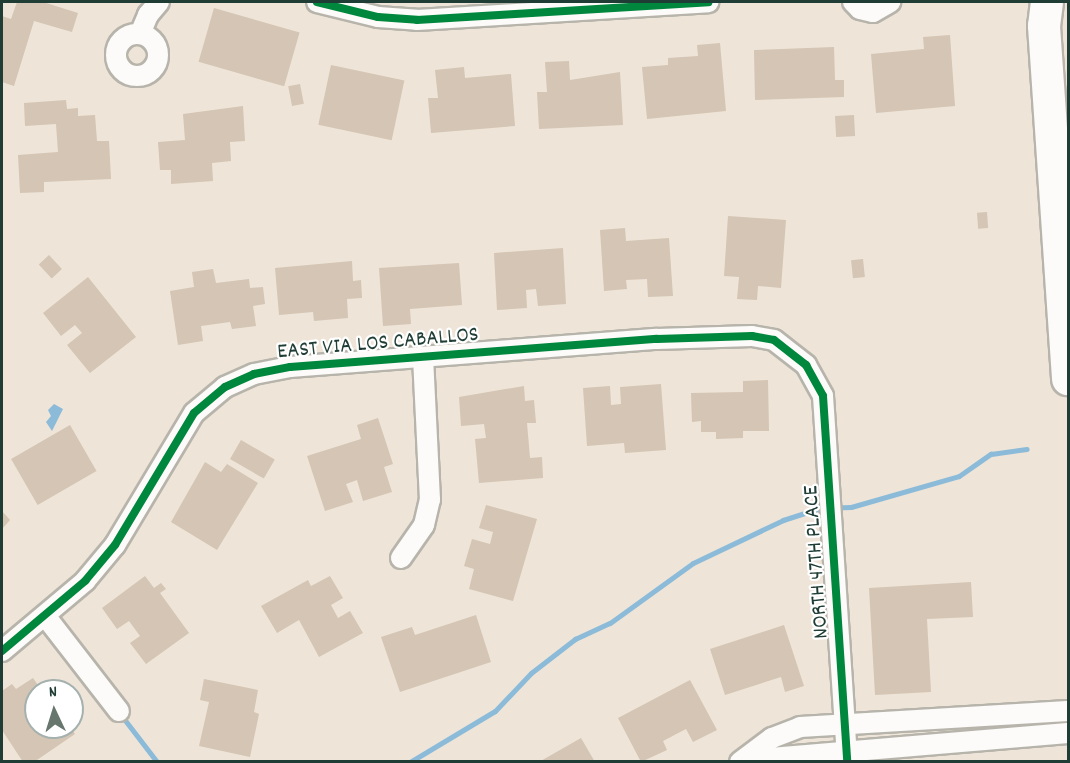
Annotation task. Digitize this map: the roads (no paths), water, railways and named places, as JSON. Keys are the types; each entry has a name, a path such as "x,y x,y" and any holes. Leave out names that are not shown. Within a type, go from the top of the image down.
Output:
{"main road":[{"path":"1047,2 1044,26 1068,379"},
{"path":"1056,2 1068,138"},
{"path":"1067,2 1068,8"},
{"path":"1068,174 1068,193"}],"street":[{"path":"140,34 148,15 159,2"},
{"path":"317,2 378,17 417,20 706,2"},
{"path":"853,2 860,9 873,12 890,2"},
{"name":"EAST VIA LOS CABALLOS","path":"2,651 46,617 86,581 115,545 155,481 177,437 194,413 225,387 254,374 290,368 657,339 752,336 774,340 806,365"},
{"path":"401,558 424,525 430,500 423,357"},
{"name":"NORTH 47TH PLACE","path":"806,365 817,379 825,406 847,756"},
{"path":"46,617 118,711"},
{"path":"741,761 772,738 800,727 1068,711"},
{"path":"960,717 961,742"},
{"path":"741,761 778,754 847,756 961,742 1068,733"}],"water":[{"path":"54,404 63,409 52,431 46,422 51,416 48,410"}],"waterway":[{"path":"410,762 495,711 531,673 575,639 610,623 693,563 783,520 819,508 851,507 959,476 991,454 1027,449"},
{"path":"121,715 157,762"}]}
